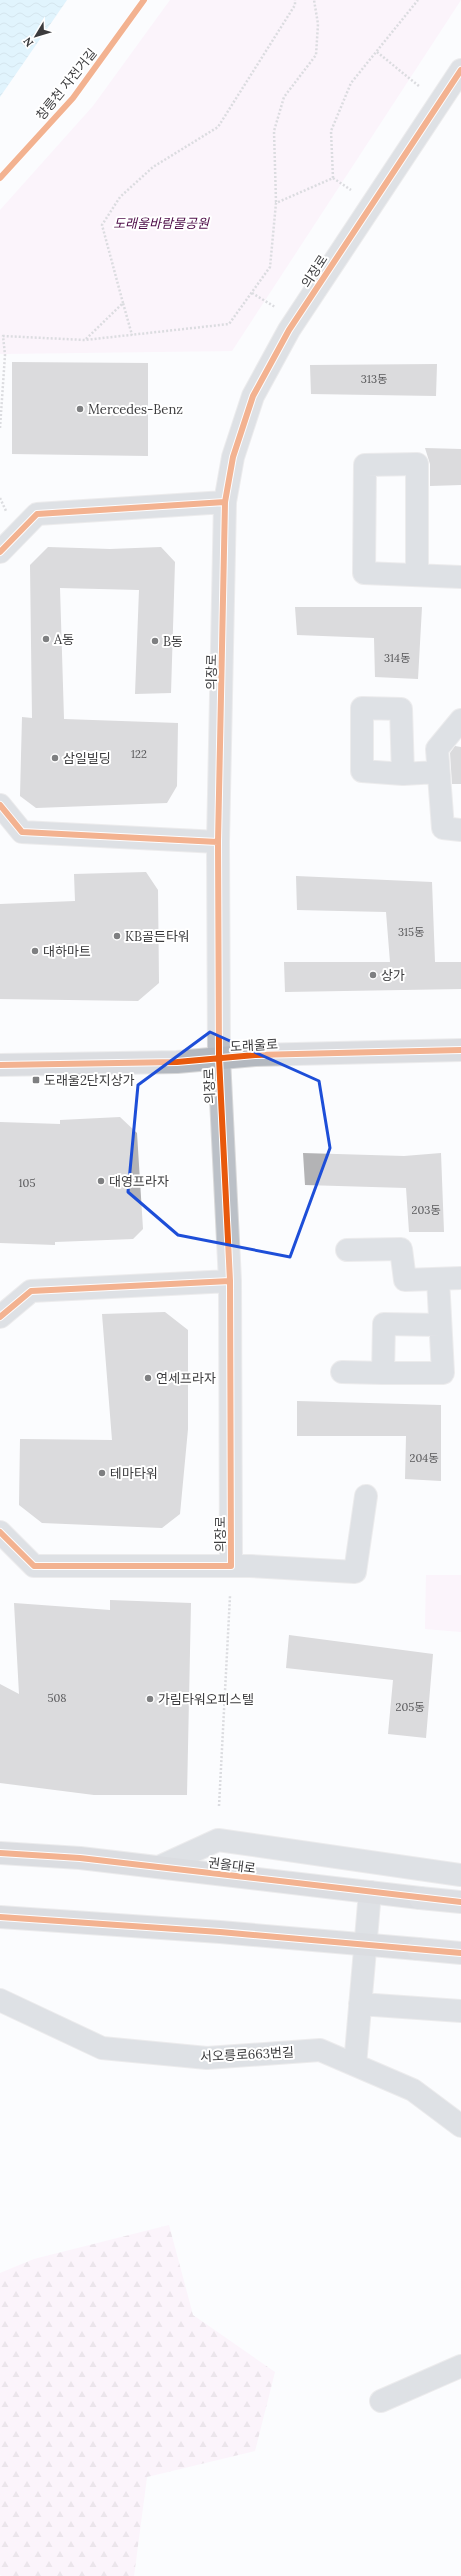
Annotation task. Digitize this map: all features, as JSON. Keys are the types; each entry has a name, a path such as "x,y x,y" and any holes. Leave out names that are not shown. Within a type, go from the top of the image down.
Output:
{"highway":[{"name":"권율대로","path":"420,1898 461,1902"},
{"path":"418,1949 461,1953"}],"main road":[{"name":"도래울로","path":"0,1065 177,1062 255,1055 461,1050"},
{"name":"권율대로","path":"0,1853 80,1858 420,1898"},
{"path":"0,1917 418,1949"}],"street":[{"name":"의장로","path":"0,1532 34,1566 231,1566 230,1281 219,1058 218,842 225,502 233,457 253,396 289,330 461,70"},
{"path":"417,574 417,464 365,465 364,573 461,577"},
{"path":"0,552 37,514 225,502"},
{"path":"461,720 437,749 437,772 443,828 461,830"},
{"path":"403,774 437,772"},
{"path":"0,806 22,832 218,842"},
{"path":"347,1250 401,1249 405,1280 461,1278"},
{"path":"342,1372 442,1373 438,1279"},
{"path":"0,1317 31,1291 230,1281"},
{"path":"383,1373 384,1324 440,1325"},
{"path":"231,1566 355,1572 366,1496"},
{"path":"159,1867 218,1840 461,1875"},
{"path":"355,2065 370,1892"},
{"name":"서오릉로663번길","path":"0,2000 102,2048 207,2058 320,2050 412,2090 461,2126"},
{"path":"360,2004 461,2011"},
{"path":"381,2401 461,2366"}],"path":[{"path":"132,335 102,225 120,197 154,166 218,127 271,46 295,5 295,0"},
{"path":"0,428 4,355 3,336 85,340 230,324 270,267 276,203 274,131 284,97 316,55 318,24 314,0"},
{"path":"334,178 331,131 351,83 418,0"},
{"path":"377,52 420,87"},
{"path":"276,203 334,178"},
{"path":"334,178 351,190"},
{"path":"252,293 275,307"},
{"path":"85,340 123,303"},
{"path":"0,498 6,511"},
{"path":"219,1806 230,1596"}],"highlighted area":[{"path":"210,1032 319,1081 330,1148 290,1257 178,1235 128,1192 138,1085"}],"green space":[{"name":"도래울바람물공원","path":"170,0 461,0 232,351 0,354 0,210 93,106"},
{"path":"426,1575 461,1575 461,1632 425,1629"},
{"path":"169,2225 193,2315 275,2372 255,2451 147,2477 134,2576 2,2576 0,2575 0,2273 34,2259"}],"water":[{"path":"0,0 67,0 0,97"}],"building":[{"name":"Mercedes-Benz","path":"12,362 148,363 148,456 12,454"},
{"path":"437,364 436,396 311,394 310,365"},
{"path":"425,448 461,449 461,485 430,486 430,464"},
{"path":"48,547 110,549 161,547 175,562 171,693 135,694 139,590 60,588 64,719 178,723 177,786 167,803 36,808 20,796 22,717 32,718 30,565"},
{"path":"295,607 422,607 418,679 375,677 374,638 297,635"},
{"path":"455,746 461,747 461,784 452,784 450,753"},
{"path":"146,872 158,890 159,983 138,1001 0,999 0,904 75,901 74,874"},
{"path":"296,876 432,882 435,962 461,962 461,989 285,992 284,962 390,962 386,912 297,910"},
{"path":"120,1117 137,1133 143,1229 133,1239 55,1242 55,1245 0,1243 0,1122 60,1124 60,1120"},
{"path":"303,1153 404,1156 441,1153 444,1232 409,1232 406,1188 305,1185"},
{"path":"165,1312 188,1330 188,1429 180,1514 162,1528 42,1523 19,1505 20,1439 112,1440 102,1314"},
{"path":"297,1401 441,1405 441,1481 405,1479 406,1436 297,1436"},
{"path":"110,1600 191,1603 187,1795 94,1795 0,1783 0,1684 19,1694 14,1603 110,1610"},
{"path":"289,1635 433,1654 426,1738 388,1734 393,1680 286,1668"}],"cycle path":[{"name":"창릉천 자전거길","path":"0,178 73,98 144,0"},
{"path":"0,1532 34,1566 231,1566 230,1281 219,1058 218,842 225,502 233,457 253,396 289,330 461,70"},
{"path":"0,552 37,514 225,502"},
{"path":"0,805 22,832 218,842"},
{"path":"0,1065 177,1062 255,1055 461,1050"},
{"path":"0,1317 31,1291 230,1281"},
{"path":"0,1853 80,1858 461,1902"},
{"path":"0,1917 220,1932 461,1953"}],"place":[{"name":"Mercedes-Benz","path":"80,409"},
{"name":"A동","path":"46,639"},
{"name":"B동","path":"155,641"},
{"name":"삼일빌딩","path":"55,758"},
{"name":"KB골든타워","path":"117,936"},
{"name":"대하마트","path":"35,951"},
{"name":"상가","path":"373,975"},
{"name":"도래울2단지상가","path":"36,1080"},
{"name":"대영프라자","path":"101,1181"},
{"name":"연세프라자","path":"148,1378"},
{"name":"테마타워","path":"102,1473"},
{"name":"가림타워오피스텔","path":"150,1699"}]}
